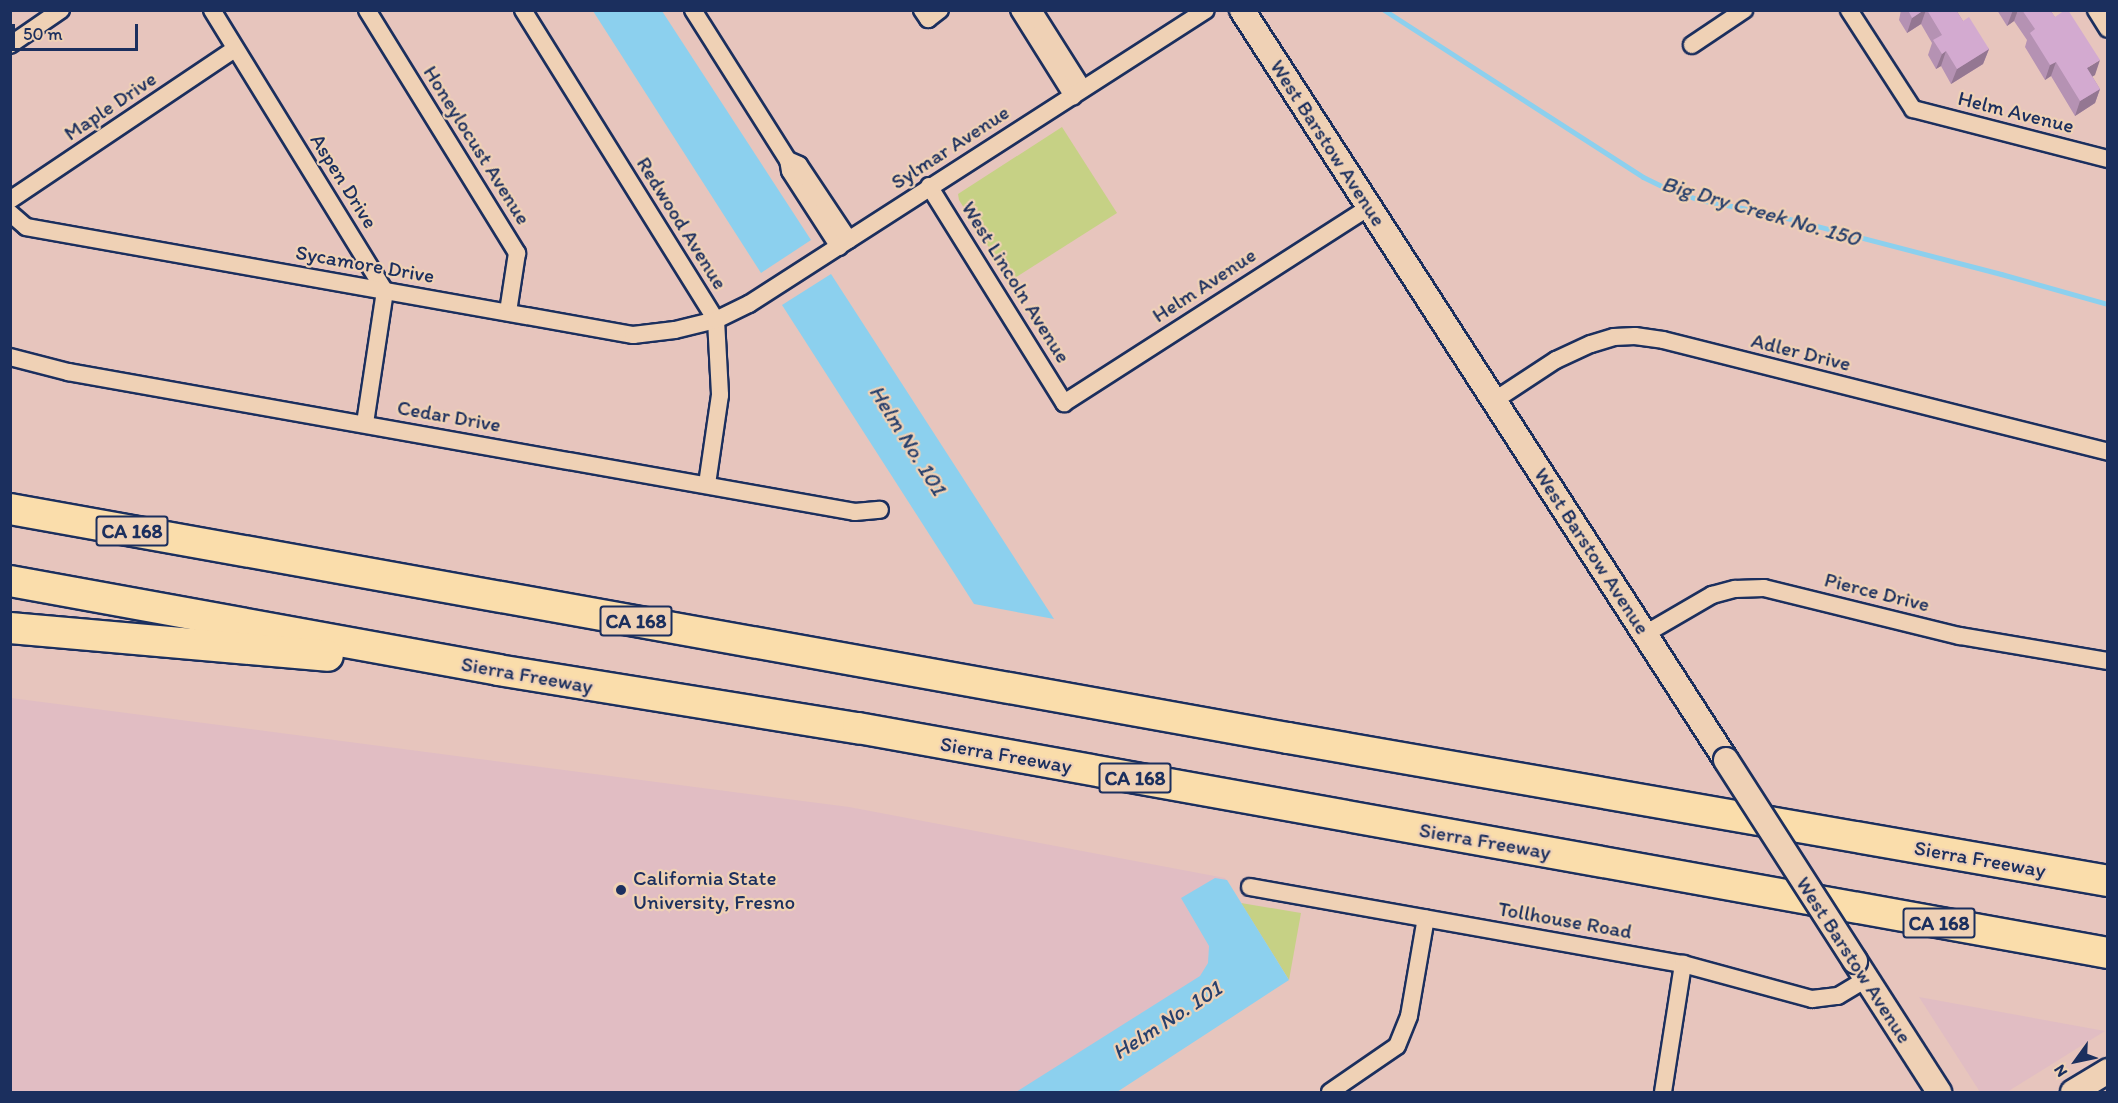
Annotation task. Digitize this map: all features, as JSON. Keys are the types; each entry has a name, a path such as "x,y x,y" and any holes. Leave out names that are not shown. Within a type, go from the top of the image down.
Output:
{"highway":[{"name":"Sierra Freeway","path":"10,509 1300,740 2108,881"},
{"name":"Sierra Freeway","path":"10,581 498,670 858,728 2108,953"},
{"path":"10,628 498,670"}],"main road":[{"name":"West Barstow Avenue","path":"1242,10 1939,1092"},
{"path":"2073,1092 2108,1071"}],"street":[{"path":"10,45 61,10"},
{"name":"Aspen Drive","path":"212,10 385,291"},
{"name":"Honeylocust Avenue","path":"367,10 517,253 508,312"},
{"name":"Redwood Avenue","path":"523,10 716,320 720,395 707,484"},
{"path":"693,10 788,160 790,171 844,243"},
{"path":"922,10 928,19 940,10"},
{"path":"1019,10 1078,93"},
{"path":"1033,10 1078,93"},
{"name":"Sylmar Avenue","path":"716,320 749,304 929,186 1206,10"},
{"path":"1692,45 1744,10"},
{"name":"Helm Avenue","path":"1850,10 1913,109 2108,159"},
{"path":"2096,10 2108,28"},
{"name":"Maple Drive","path":"10,200 235,49"},
{"name":"West Lincoln Avenue","path":"929,186 1064,403"},
{"name":"Helm Avenue","path":"1064,403 1369,207"},
{"name":"Sycamore Drive","path":"10,213 26,227 633,334 675,330 716,320"},
{"path":"365,424 385,291"},
{"name":"Adler Drive","path":"1495,400 1556,360 1614,337 1635,336 1663,340 2108,452"},
{"name":"Cedar Drive","path":"10,357 68,372 855,512 880,510"},
{"name":"Pierce Drive","path":"1645,634 1712,595 1735,589 1764,588 1960,636 2108,661"},
{"name":"Tollhouse Road","path":"1250,887 1683,964 1812,999 1838,996 1860,970"},
{"path":"1330,1092 1397,1046 1408,1016 1426,918"},
{"path":"1663,1092 1683,964"}],"shaded area":[{"name":"California State University, Fresno","path":"11,698 849,807 1225,878 1237,903 1284,978 1111,1092 11,1092"},
{"path":"1919,997 2105,1031 2007,1092 1980,1092"}],"green space":[{"path":"1062,127 1117,213 1010,281 959,200 958,194"},
{"path":"1241,903 1301,913 1289,980"}],"water":[{"path":"593,11 662,11 811,240 761,273"},
{"name":"Helm No. 101","path":"831,274 1054,619 974,604 782,305"},
{"name":"Helm No. 101","path":"1215,878 1227,880 1289,980 1117,1092 1016,1092 1200,976 1208,963 1209,946 1181,898"}],"building":[{"path":"1908,10 1924,10 1912,18"},
{"path":"1927,10 1956,10 1963,21 1969,17 1989,49 1957,69 1946,51 1942,54 1933,40 1942,35"},
{"path":"2022,10 2050,10 2055,17 2068,10 2100,60 2087,68 2100,89 2080,101 2056,62 2050,65 2030,33 2035,29"}],"waterway":[{"name":"Big Dry Creek No. 150","path":"1384,10 1643,177 1668,189 1700,200 1763,212 2108,304"}],"place":[{"name":"California State University, Fresno","path":"621,890"}]}
